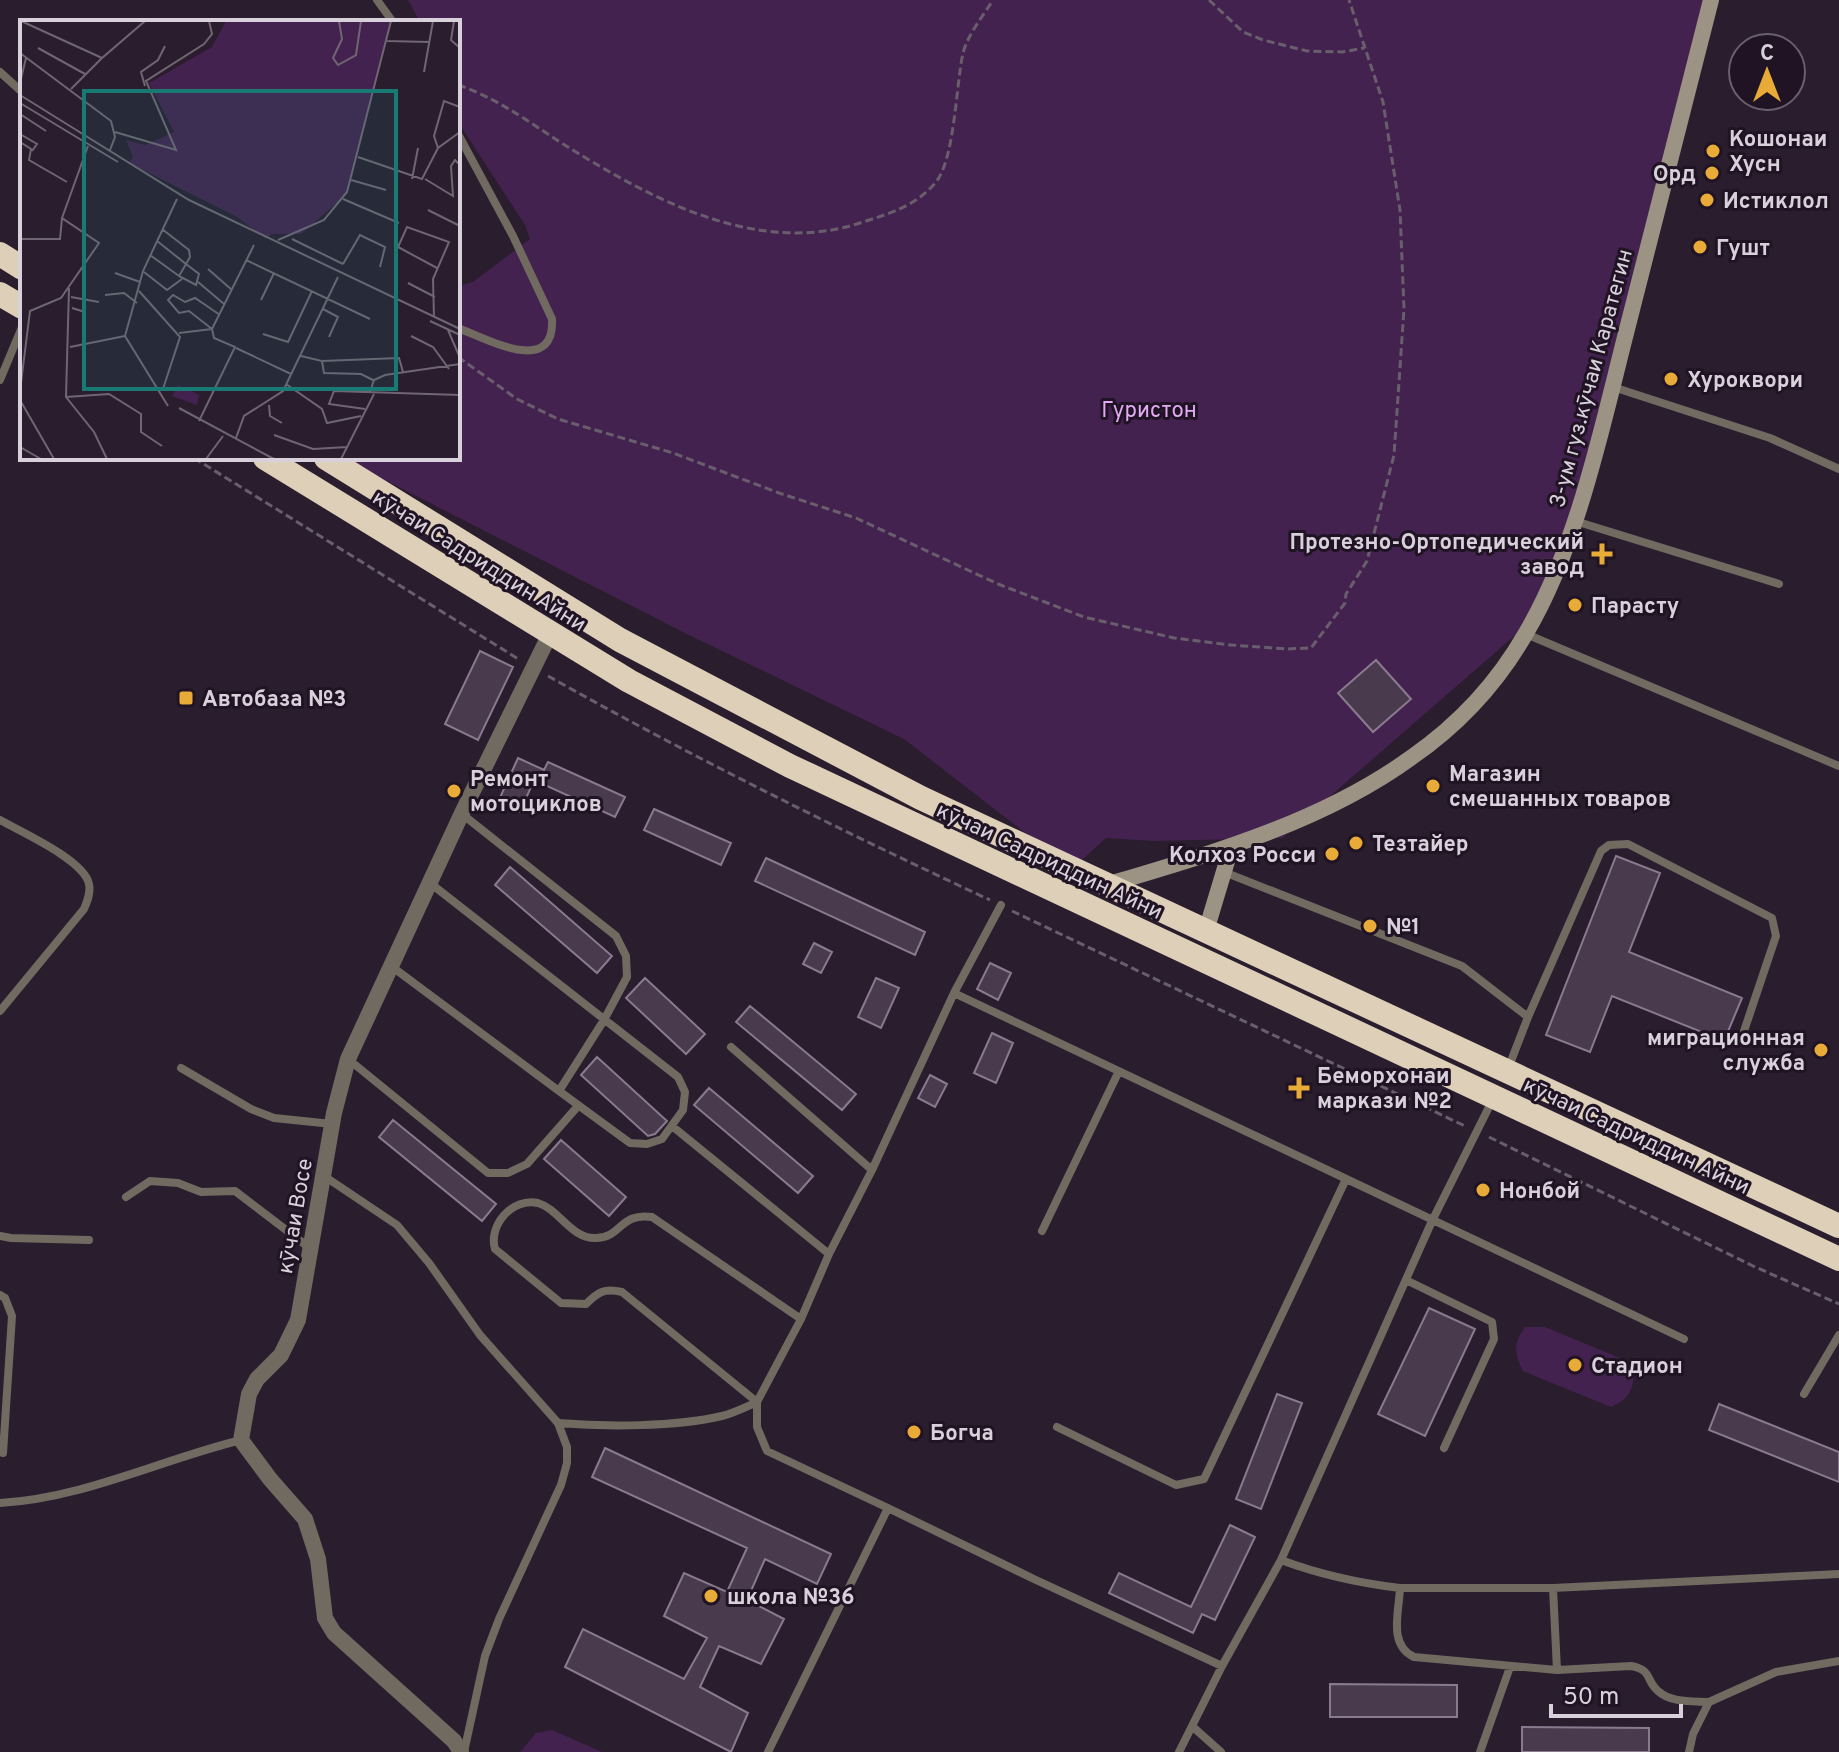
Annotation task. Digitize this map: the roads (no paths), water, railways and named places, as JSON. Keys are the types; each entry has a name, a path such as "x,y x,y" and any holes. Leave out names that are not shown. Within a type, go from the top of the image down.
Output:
{"highway":[{"path":"0,254 20,267"},
{"path":"0,294 20,306"},
{"name":"кӯчаи Садриддин Айни","path":"268,460 629,681 790,766 1839,1259"},
{"name":"кӯчаи Садриддин Айни","path":"329,460 620,640 921,798 1839,1226"}],"street":[{"name":"3-ум гуз.кӯчаи Каратегин","path":"1106,885 1231,848 1333,802 1412,758 1477,701 1501,671 1526,634 1548,592 1574,521 1613,387 1711,0"},
{"name":"кӯчаи Восе","path":"241,1440 249,1394 257,1379 281,1355 298,1320 332,1124 348,1059 462,813 550,634"},
{"path":"1206,931 1231,848"},
{"path":"241,1440 305,1519 318,1559 325,1618 334,1633 463,1752"}],"lane":[{"path":"377,0 392,20"},
{"path":"0,72 20,90"},
{"path":"460,138 519,249 552,319 553,334 545,346 533,351 510,349 460,329"},
{"path":"0,380 20,332"},
{"path":"1613,387 1770,438 1839,469"},
{"path":"1574,521 1779,584"},
{"path":"1526,634 1839,766"},
{"path":"462,813 616,936 626,956 627,977 559,1091"},
{"path":"0,820 64,857 83,872 89,884 84,909 0,1011"},
{"path":"1507,1072 1601,851 1609,845 1628,844 1772,918 1776,936 1743,1034"},
{"path":"1223,872 1462,966 1528,1017"},
{"path":"390,966 630,1143 647,1144 662,1139 683,1110 685,1092 678,1077 430,883"},
{"path":"1001,905 954,993 801,1319 757,1402 757,1427 767,1451 1222,1666"},
{"path":"954,993 1684,1339"},
{"path":"731,1047 872,1170"},
{"path":"348,1059 488,1173 508,1173 527,1164 578,1106"},
{"path":"181,1068 251,1109 274,1118 332,1124"},
{"path":"1042,1231 1118,1073"},
{"path":"1179,1752 1281,1560 1432,1221 1495,1096"},
{"path":"672,1126 829,1254"},
{"path":"324,1176 397,1225 429,1263 480,1335 558,1423 567,1447 567,1463 561,1485 485,1656 463,1752"},
{"path":"1057,1427 1176,1485 1204,1479 1346,1179"},
{"path":"126,1197 150,1181 178,1183 201,1192 235,1191 312,1249"},
{"path":"757,1402 622,1292 609,1289 598,1292 586,1304 561,1303 495,1249 492,1238 494,1228 515,1205 527,1202 541,1203 581,1235 596,1238 611,1234 628,1219 639,1215 652,1217 801,1319"},
{"path":"0,1236 89,1240"},
{"path":"1406,1280 1492,1322 1495,1329 1494,1339 1444,1448"},
{"path":"0,1295 5,1298 12,1316 3,1453"},
{"path":"1804,1394 1839,1335"},
{"path":"558,1423 600,1426 667,1422 723,1416 757,1402"},
{"path":"0,1503 32,1501 69,1493 241,1440"},
{"path":"768,1752 888,1508"},
{"path":"1281,1560 1322,1575 1400,1588 1553,1588 1839,1574"},
{"path":"1400,1588 1397,1639 1407,1654 1414,1657 1557,1670 1631,1666 1648,1673 1654,1689 1664,1695 1678,1700 1709,1702 1776,1672 1839,1661"},
{"path":"1553,1588 1557,1670"},
{"path":"1480,1752 1510,1667"},
{"path":"1689,1752 1693,1734 1709,1702"},
{"path":"1193,1727 1221,1752"}],"place":[{"name":"Кошонаи Хусн","path":"1713,151"},
{"name":"Орд","path":"1712,173"},
{"name":"Истиклол","path":"1707,200"},
{"name":"Гушт","path":"1700,247"},
{"name":"Хуроквори","path":"1671,379"},
{"name":"Протезно-Ортопедический завод","path":"1602,554"},
{"name":"Парасту","path":"1575,605"},
{"name":"Автобаза №3","path":"186,698"},
{"name":"Магазин смешанных товаров","path":"1433,786"},
{"name":"Ремонт мотоциклов","path":"454,791"},
{"name":"Тезтайер","path":"1356,843"},
{"name":"Колхоз Росси","path":"1332,854"},
{"name":"№1","path":"1370,926"},
{"name":"миграционная служба","path":"1821,1050"},
{"name":"Беморхонаи маркази №2","path":"1299,1088"},
{"name":"Нонбой","path":"1483,1190"},
{"name":"Стадион","path":"1575,1365"},
{"name":"Богча","path":"914,1432"},
{"name":"школа №36","path":"711,1596"}],"park label":[{"name":"Гуристон","path":"1149,409"}]}
